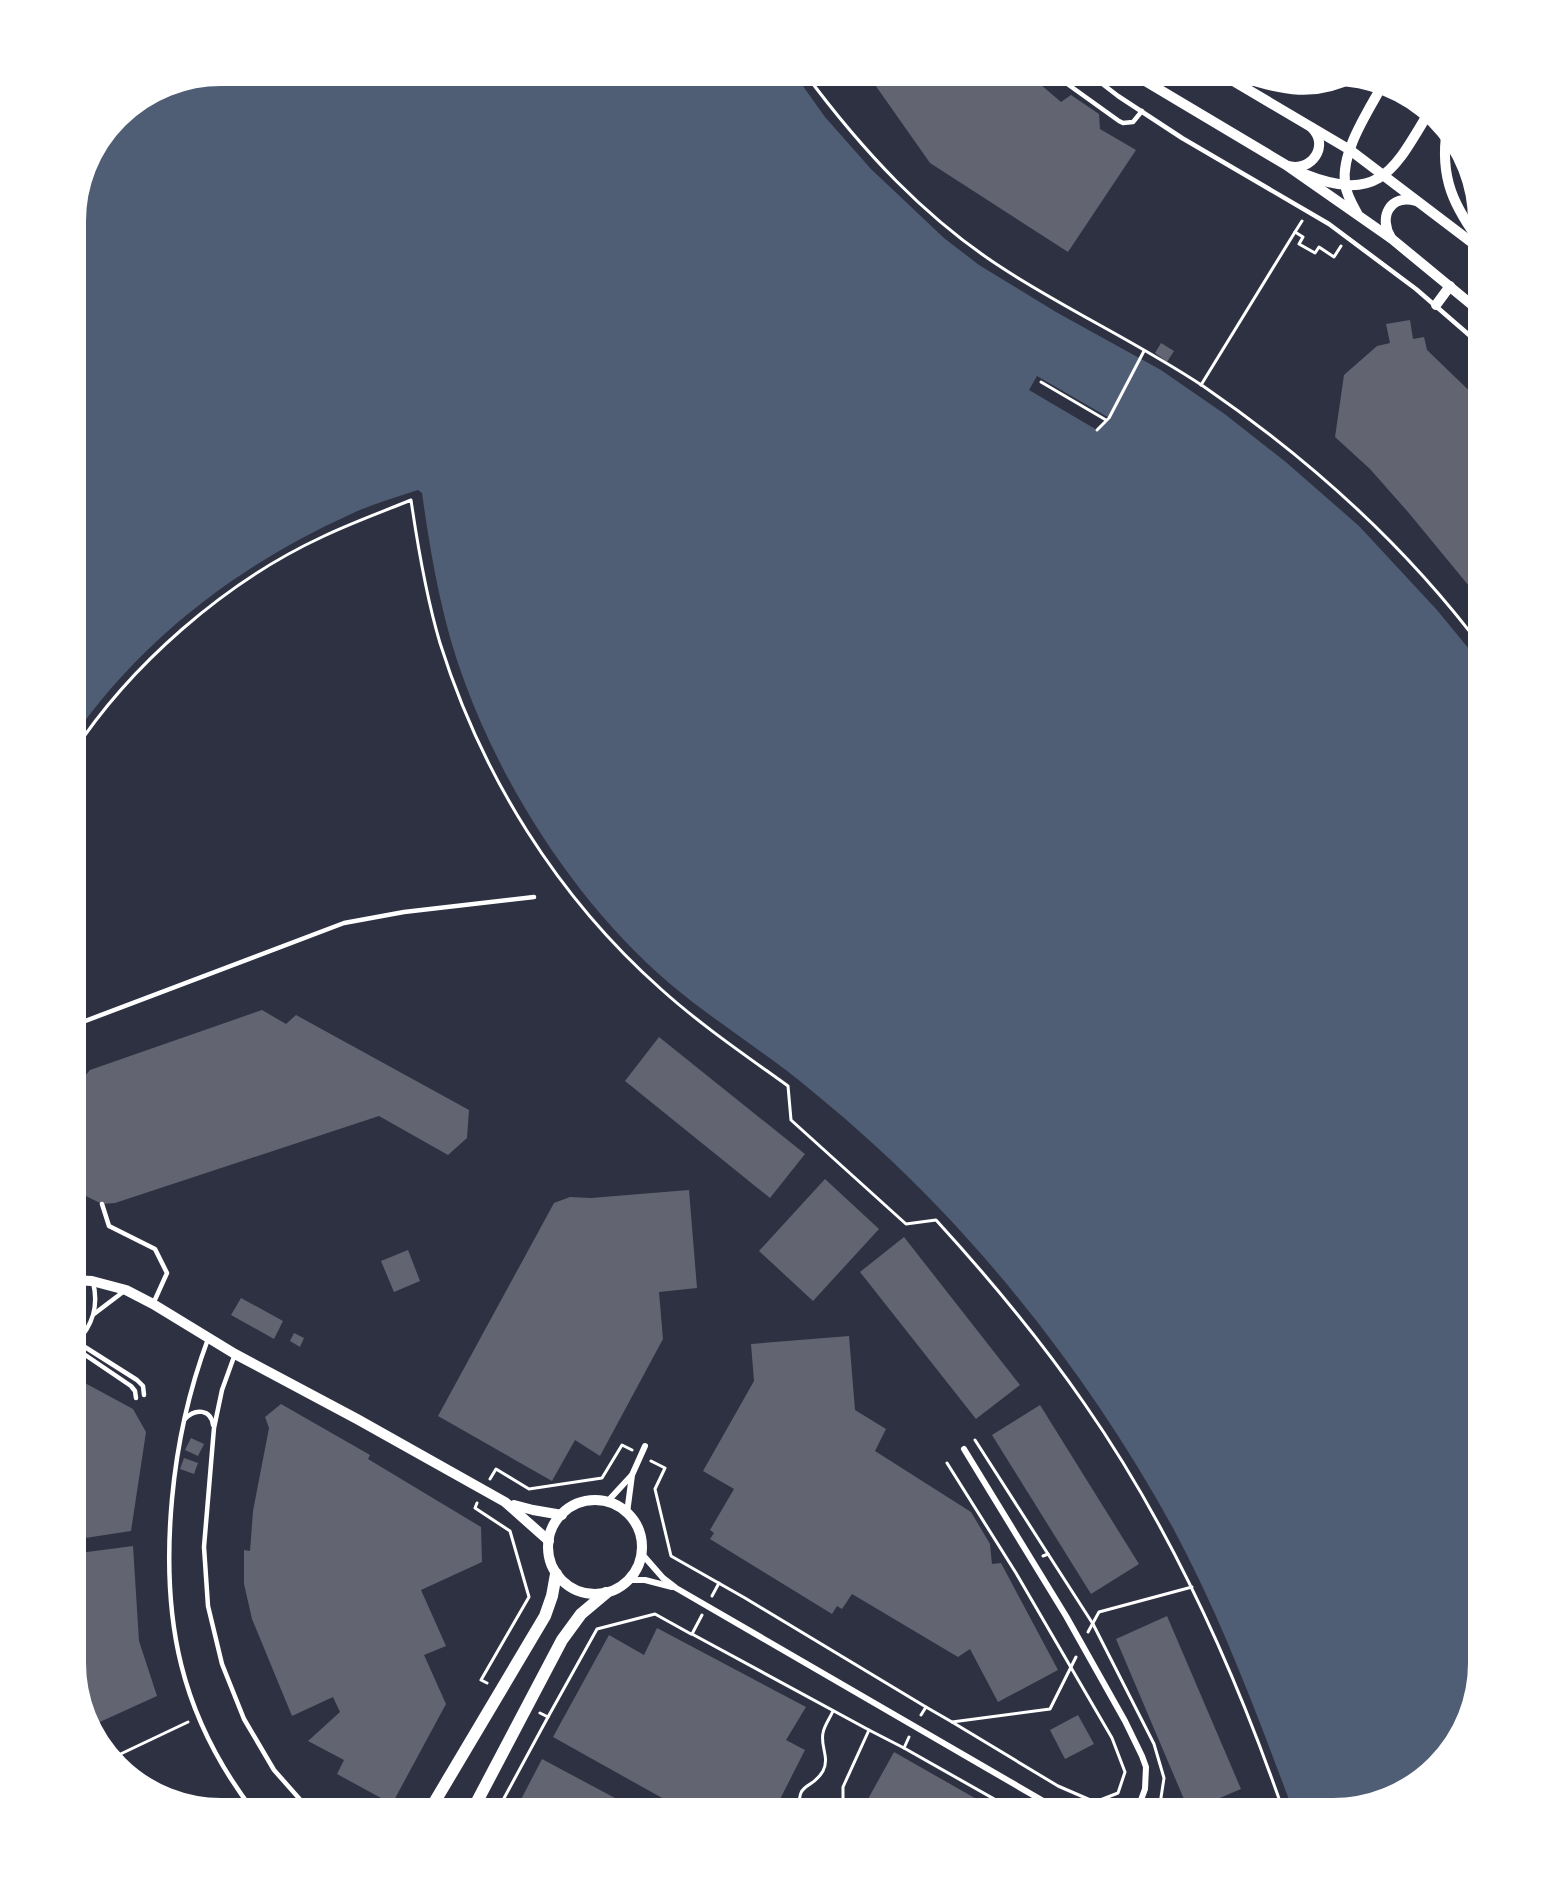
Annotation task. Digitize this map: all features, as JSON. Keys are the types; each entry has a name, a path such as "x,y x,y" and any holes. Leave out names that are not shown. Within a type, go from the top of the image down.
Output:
{"main road":[{"path":"435,1802 545,1616 556,1574"},
{"path":"477,1802 561,1640 581,1614 606,1593"}],"street":[{"path":"1148,83 1286,165 1392,239 1472,305"},
{"path":"1237,83 1350,150 1472,243"},
{"path":"1263,83 1298,91 1327,88 1339,83"},
{"path":"1359,217 1345,185 1346,161 1380,91"},
{"path":"1286,165 1312,177 1345,185 1365,183 1385,176 1402,156 1426,118"},
{"path":"1286,165 1296,168 1306,166 1314,160 1319,141 1316,132 1310,126"},
{"path":"1447,141 1445,162 1448,182 1454,201 1472,230"},
{"path":"1392,239 1386,230 1385,220 1388,211 1395,203 1414,200 1423,205"},
{"path":"1436,305 1450,286"},
{"path":"82,1280 126,1290 153,1304 208,1339 505,1502 549,1541"},
{"path":"627,1513 632,1475 645,1446"},
{"path":"964,1449 1034,1562 1125,1721 1146,1767 1145,1789 1139,1802"},
{"path":"607,1502 632,1475"},
{"path":"505,1502 562,1515"},
{"path":"585,1502 607,1502 627,1513 639,1532 642,1554 639,1565 630,1580 616,1590 595,1595 573,1589 556,1574 549,1552 549,1541 552,1530 562,1515 574,1505 585,1502"},
{"path":"642,1554 676,1588 1045,1802"},
{"path":"630,1580 661,1583 676,1588"}],"lane":[{"path":"1067,83 1123,123 1133,122 1142,111"},
{"path":"1103,83 1230,168 1329,224 1373,255 1472,337"},
{"path":"82,1022 344,923 404,912 534,897"},
{"path":"102,1204 109,1226 155,1249 167,1273 153,1304"},
{"path":"82,1335 94,1314 96,1298 93,1281"},
{"path":"94,1314 126,1290"},
{"path":"208,1339 190,1392 174,1473 168,1558 169,1599 179,1658 198,1718 214,1752 246,1802"},
{"path":"82,1350 137,1380 143,1386 144,1395"},
{"path":"82,1351 131,1386 136,1398"},
{"path":"235,1354 222,1390 214,1428 204,1547 208,1606 214,1635 232,1692 258,1745 274,1770 302,1802"},
{"path":"184,1420 190,1413 198,1411 207,1413 213,1419 214,1428"}],"path":[{"path":"812,83 838,118 875,161 916,201 960,237 1006,270 1201,385 1262,429 1335,489 1410,563 1472,635"},
{"path":"1201,385 1295,232"},
{"path":"1097,430 1107,419 1144,351"},
{"path":"1041,382 1107,419"},
{"path":"83,740 136,674 205,611 281,559 322,537 411,500 428,596 454,685 492,771 514,811 553,870 596,924 662,990 698,1020 788,1086 792,1120 906,1224 936,1220 1017,1312 1085,1404 1146,1501 1192,1587 1245,1708 1280,1802"},
{"path":"975,1440 1048,1554"},
{"path":"692,1634 719,1582 1067,1790 1095,1802 1118,1793 1125,1772 1112,1738 1010,1563 947,1463"},
{"path":"951,1722 1050,1709 1099,1612 1192,1587"},
{"path":"548,1717 597,1629 655,1614 1000,1802"},
{"path":"904,1748 926,1707"},
{"path":"798,1802 803,1787 814,1781 823,1770 826,1758 823,1733 833,1711"},
{"path":"118,1756 198,1718"},
{"path":"843,1802 843,1787 869,1730"}],"water":[{"path":"222,83 801,83 825,117 871,169 944,238 979,265 1056,312 1161,370 1226,415 1287,463 1359,526 1437,610 1472,653 1472,1664 1470,1691 1465,1708 1449,1741 1425,1768 1411,1779 1378,1795 1352,1801 1290,1802 1253,1705 1191,1562 1149,1485 1095,1401 1036,1320 972,1243 893,1162 795,1077 704,1011 636,953 576,883 549,845 501,765 465,683 438,589 422,493 418,490 357,511 308,535 231,581 161,637 99,703 83,725 83,212 87,186 93,168 111,137 130,117 152,101 177,90 203,84"}],"pier":[{"path":"1037,376 1111,419 1097,430 1029,390"}],"building":[{"path":"874,83 1039,83 1061,102 1071,95 1099,114 1100,129 1136,150 1068,252 930,163"},
{"path":"1410,320 1413,339 1424,337 1427,350 1472,393 1472,590 1370,469 1335,437 1344,375 1377,346 1390,343 1386,324"},
{"path":"1161,343 1174,351 1167,362 1155,353"},
{"path":"262,1010 286,1024 296,1015 469,1110 467,1138 448,1155 379,1116 115,1203 102,1204 82,1194 82,1079 90,1070"},
{"path":"659,1037 805,1154 770,1198 625,1081"},
{"path":"825,1179 879,1229 813,1301 759,1251"},
{"path":"689,1190 697,1288 659,1292 663,1339 600,1456 575,1440 552,1481 438,1416 554,1203 570,1197 591,1198"},
{"path":"904,1237 1020,1385 976,1419 860,1272"},
{"path":"408,1250 420,1281 394,1292 381,1261"},
{"path":"241,1298 283,1321 274,1339 231,1315"},
{"path":"294,1333 304,1338 300,1347 290,1341"},
{"path":"849,1336 855,1410 886,1429 875,1451 971,1512 990,1544 992,1564 1001,1563 1058,1670 998,1702 970,1649 958,1657 852,1594 842,1609 837,1606 832,1614 710,1539 714,1533 710,1530 734,1489 703,1471 754,1381 751,1344"},
{"path":"82,1382 133,1409 146,1432 131,1531 82,1538"},
{"path":"281,1404 370,1455 368,1459 481,1527 482,1562 421,1590 446,1646 424,1655 446,1704 393,1802 388,1802 337,1774 344,1760 308,1741 340,1712 333,1697 292,1716 252,1619 244,1584 244,1550 250,1551 253,1511 269,1428 265,1417"},
{"path":"1040,1405 1139,1564 1091,1594 992,1435"},
{"path":"191,1438 204,1444 198,1456 185,1450"},
{"path":"184,1458 198,1463 194,1474 180,1469"},
{"path":"133,1546 139,1641 157,1696 96,1724 85,1691 82,1664 82,1553"},
{"path":"1167,1616 1241,1789 1210,1802 1185,1802 1116,1639"},
{"path":"657,1628 806,1707 786,1740 805,1750 779,1802 669,1802 553,1737 609,1635 644,1655"},
{"path":"1078,1715 1094,1744 1065,1759 1050,1730"},
{"path":"894,1752 983,1802 873,1802 868,1799"},
{"path":"542,1759 622,1802 520,1802"}]}
